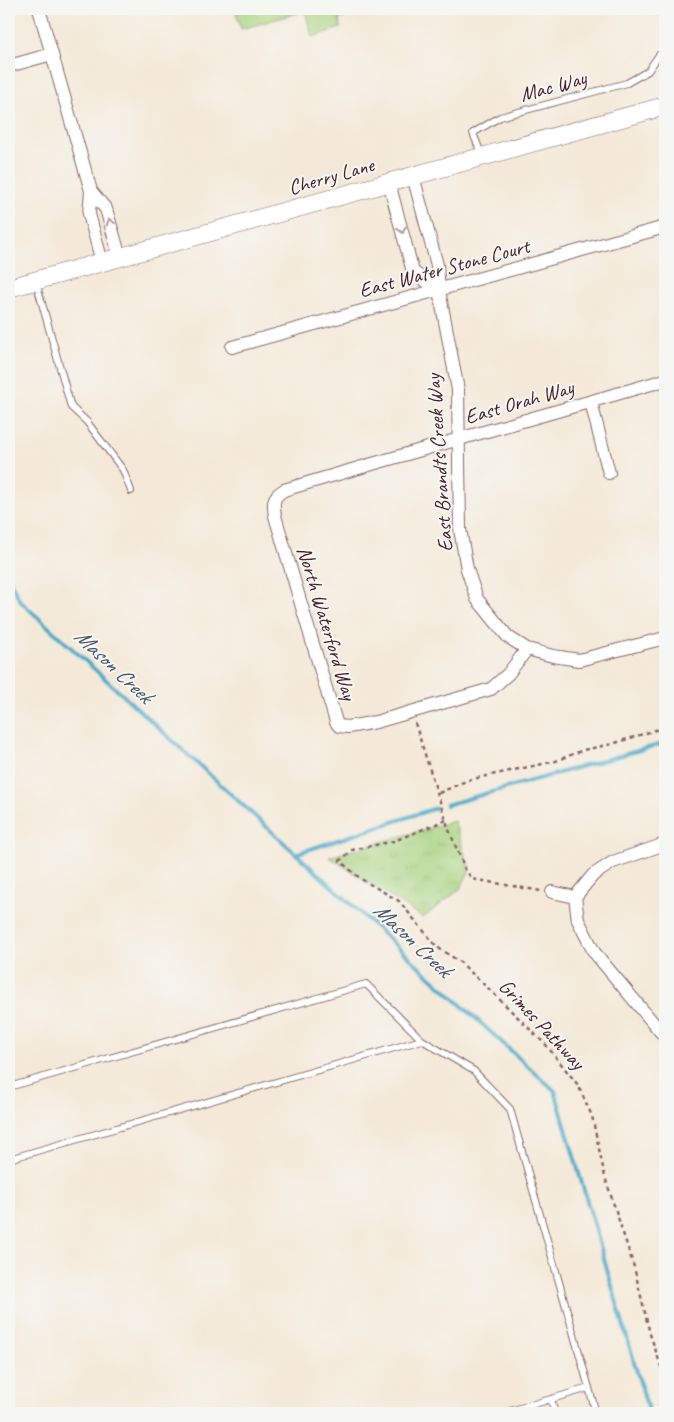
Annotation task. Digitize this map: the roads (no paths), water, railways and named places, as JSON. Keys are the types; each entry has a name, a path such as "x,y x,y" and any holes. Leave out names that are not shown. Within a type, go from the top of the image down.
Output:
{"main road":[{"name":"Cherry Lane","path":"9,288 665,106"}],"street":[{"path":"39,9 91,191 89,214 102,262"},
{"path":"9,66 52,54"},
{"name":"East Brandts Creek Way","path":"413,176 437,265 439,290 458,390 460,529 467,569 477,598 508,637 527,649 553,656 579,660 665,638"},
{"path":"389,183 413,272 439,290"},
{"path":"91,191 106,209 120,257"},
{"name":"East Water Stone Court","path":"232,347 665,228"},
{"name":"East Orah Way","path":"273,501 275,495 284,490 665,380"},
{"path":"591,402 609,473"},
{"name":"North Waterford Way","path":"273,501 275,516 336,722 339,726 348,727 376,722 491,689 508,674 527,649"},
{"path":"664,1031 594,952 578,920 575,897 593,875 613,862 665,844"},
{"path":"552,892 575,897"}],"lane":[{"name":"Mac Way","path":"483,157 473,133 500,117 628,83 648,71 660,55"},
{"path":"36,281 71,407 88,422 123,470 131,491"},
{"path":"9,1087 366,984 422,1040 474,1071 510,1109 596,1413"},
{"path":"9,1159 422,1040"},
{"path":"502,1413 589,1388"},
{"path":"551,1399 555,1413"}],"waterway":[{"name":"Mason Creek","path":"9,578 20,601 555,1091 649,1413"},
{"path":"446,805 665,743"},
{"path":"295,854 436,808"}]}
